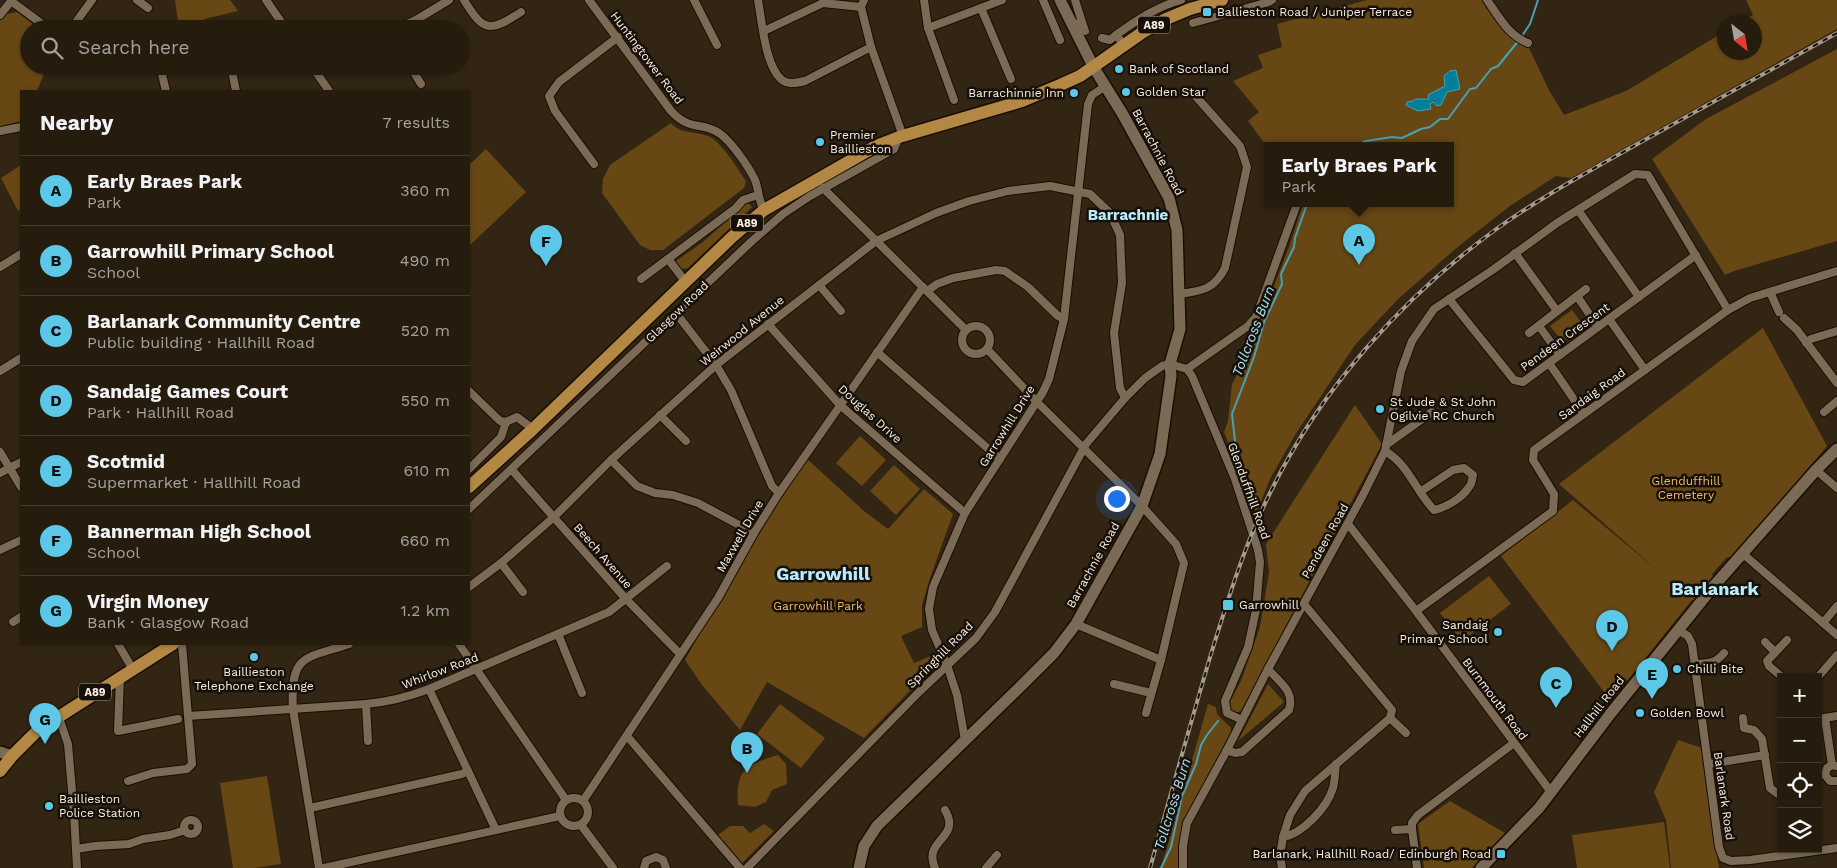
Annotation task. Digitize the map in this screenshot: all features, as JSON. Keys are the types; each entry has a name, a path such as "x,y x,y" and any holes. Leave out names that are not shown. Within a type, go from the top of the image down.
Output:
{"main road":[{"name":"Barrachnie Road","path":"859,868 864,846 877,826 1054,653 1076,624 1142,506 1160,454 1171,376 1170,364 1180,329 1177,230 1169,198 1145,152 1094,68 1077,23 1060,0"},
{"name":"A89","path":"1094,68 1120,40 1190,9 1222,0"},
{"name":"Glasgow Road","path":"470,486 533,429 685,281 764,210 807,191 834,176 876,146 901,136 1022,101 1094,68"},
{"name":"Hallhill Road","path":"1482,868 1539,808 1678,630 1742,553 1837,449"},
{"name":"A89","path":"0,771 6,754 58,715 171,645"}],"street":[{"path":"0,15 11,0 37,20"},
{"path":"78,20 92,0"},
{"path":"137,0 148,8"},
{"path":"266,0 278,20"},
{"path":"416,20 449,0"},
{"path":"464,0 476,19 483,24 498,25 518,17"},
{"name":"Huntingtower Road","path":"589,0 671,111 680,120 688,124 714,130 729,142 755,180 759,201 764,210"},
{"path":"694,0 716,45"},
{"path":"758,0 770,64 782,80 793,84 805,82 871,48"},
{"path":"924,0 928,28 954,100"},
{"path":"928,28 1002,0"},
{"path":"1043,0 1060,40"},
{"path":"1075,0 1077,23 1085,31"},
{"path":"1102,38 1120,40 1144,15 1181,0"},
{"path":"1193,24 1272,0"},
{"path":"1487,0 1510,32 1519,40 1528,44"},
{"path":"764,31 823,3 863,3 871,48 901,136"},
{"path":"981,8 1011,79"},
{"path":"594,164 555,111 549,96 558,82 618,37"},
{"path":"162,75 166,90"},
{"path":"232,75 236,90"},
{"path":"318,75 327,89"},
{"path":"417,75 420,79"},
{"name":"Garrowhill Drive","path":"965,740 957,695 932,630 929,609 933,587 965,513 1049,379 1064,319 1088,104 1092,95 1106,86"},
{"path":"1178,294 1199,292 1212,286 1219,279 1225,268 1247,167 1240,146 1191,91"},
{"path":"0,131 20,126"},
{"name":"Pendeen Road","path":"1183,868 1183,846 1188,823 1268,669 1348,524 1386,448 1401,372 1412,341 1434,309 1578,210 1635,174 1648,175 1696,255"},
{"name":"Glasgow Road","path":"470,508 752,241 807,191 823,188 834,176"},
{"name":"Weirwood Avenue","path":"470,585 501,563 554,517 612,460 716,365 768,324 876,241 936,213 969,201 1008,191 1050,186 1090,194 1110,212 1120,235 1122,283 1114,333 1120,388 1125,398"},
{"path":"823,188 966,330"},
{"path":"641,279 744,200 758,195"},
{"path":"1170,364 1187,369 1248,326 1256,317 1296,207"},
{"path":"1578,210 1640,297"},
{"path":"1515,254 1557,311"},
{"path":"0,267 20,255"},
{"path":"1696,255 1728,310"},
{"name":"Pendeen Crescent","path":"1449,299 1514,380 1523,382 1696,255"},
{"path":"668,259 685,281"},
{"path":"925,289 953,278 996,270 1005,271 1028,287 1058,316 1064,319"},
{"name":"Sandaig Road","path":"1416,611 1553,511 1554,494 1532,460 1534,450 1742,301 1837,271"},
{"path":"820,285 841,312"},
{"name":"Maxwell Drive","path":"583,801 718,598 754,533 779,493 877,352 925,289"},
{"path":"1529,333 1586,289"},
{"path":"1770,292 1782,315 1837,383"},
{"path":"1577,296 1598,327"},
{"path":"676,313 716,365 731,390 772,486 779,493"},
{"path":"1609,319 1645,370"},
{"name":"Douglas Drive","path":"768,324 840,405 965,513"},
{"path":"980,326 988,332 990,341 987,350 975,355 966,351 962,343 963,334 966,330 970,327 980,326"},
{"path":"1539,326 1560,355"},
{"path":"1806,343 1812,339 1837,331"},
{"path":"987,350 1142,506 1176,544 1184,563 1161,660 1146,713"},
{"path":"877,352 1000,459"},
{"path":"0,371 20,359"},
{"path":"1549,363 1584,414"},
{"name":"Springhill Road","path":"747,868 947,665 976,638 995,612 1083,448 1125,398 1146,378 1162,366 1170,364"},
{"name":"Glenduffhill Road","path":"1187,369 1196,385 1234,479 1258,550 1260,562 1256,610 1248,647 1225,702 1227,713 1242,720"},
{"path":"470,392 500,421 506,422 517,417 533,429"},
{"path":"1824,412 1837,401"},
{"path":"1420,492 1454,470 1464,468 1473,475 1470,486 1459,498 1442,508 1434,510 1425,501 1398,458 1386,448 1432,412"},
{"path":"660,416 686,442"},
{"path":"470,468 501,436 506,422"},
{"path":"511,448 522,459"},
{"path":"0,452 20,485"},
{"path":"612,460 637,486 655,493 672,495 698,502 754,533"},
{"path":"0,473 20,463"},
{"path":"489,469 500,480"},
{"name":"Beech Avenue","path":"512,470 626,599 680,654"},
{"path":"1816,470 1837,488"},
{"name":"Burnmouth Road","path":"1348,524 1416,611 1551,792"},
{"path":"0,550 20,540"},
{"path":"1742,553 1837,635"},
{"path":"501,563 523,592"},
{"name":"Whirlow Road","path":"188,716 392,701 429,689 476,670 609,612 667,566"},
{"path":"1282,868 1280,855 1283,837 1290,815 1305,791 1390,718 1392,710 1388,702 1304,604"},
{"path":"1823,623 1837,606"},
{"path":"13,622 20,618"},
{"path":"1076,624 1161,660"},
{"name":"Barlanark Road","path":"1678,630 1688,636 1692,644 1723,858 1731,861 1750,860 1837,848"},
{"path":"558,634 582,693"},
{"path":"1778,673 1767,661 1786,640"},
{"path":"1765,642 1775,652"},
{"path":"119,645 132,668"},
{"path":"128,781 153,773 187,769 192,764 182,645"},
{"path":"319,868 293,709 292,686 298,667 313,654 345,645"},
{"path":"460,645 566,800"},
{"path":"1695,664 1718,660 1723,655 1714,650"},
{"path":"1822,673 1837,656"},
{"path":"1227,750 1235,754 1242,752 1289,710 1292,701 1291,694 1268,669"},
{"path":"120,676 118,732 178,719"},
{"path":"1114,684 1151,693"},
{"path":"429,689 496,830"},
{"path":"366,704 368,741"},
{"path":"58,715 68,744 77,868"},
{"path":"1822,718 1837,716"},
{"path":"1390,718 1406,733"},
{"path":"1743,718 1744,728 1754,730 1762,739 1770,788 1777,793"},
{"path":"1822,722 1834,766 1826,770 1825,775 1830,781 1837,781"},
{"path":"627,736 740,868"},
{"path":"1417,868 1412,823 1418,815 1514,743"},
{"path":"1709,764 1765,755"},
{"path":"1283,837 1293,835 1322,809 1333,790 1336,764"},
{"path":"310,808 468,771"},
{"path":"1764,795 1770,788"},
{"path":"575,798 583,801 588,809 588,813 587,818 581,824 573,826 564,823 560,816 560,807 566,800 575,798"},
{"path":"935,868 932,861 935,846 950,828 950,819 944,810"},
{"path":"324,868 342,867 560,816"},
{"path":"581,824 612,868"},
{"path":"1395,830 1412,829"},
{"path":"76,850 95,846 129,844 185,830"},
{"path":"988,867 997,855"},
{"path":"644,868 646,861 656,857 663,860 666,868"}],"green space":[{"path":"175,0 230,0 238,11 204,20 178,20"},
{"path":"1367,0 1484,0 1509,36 1529,48 1549,90 1564,115 1626,91 1717,36 1717,60 1762,60 1762,15 1753,15 1746,0 1837,0 1837,29 1571,178 1556,176 1510,206 1460,245 1398,299 1355,345 1295,435 1270,479 1256,514 1224,432 1228,421 1232,384 1249,353 1243,342 1257,330 1289,247 1302,207 1454,207 1454,142 1264,143 1248,121 1259,112 1233,81 1263,68 1258,55 1282,47 1277,24"},
{"path":"17,12 27,20 20,20 20,75 43,75 37,90 20,90 20,121 0,127 0,21 6,14"},
{"path":"1837,49 1837,241 1725,275 1652,159 1706,119"},
{"path":"671,123 679,129 703,134 713,139 729,156 746,181 744,188 663,250 650,250 640,245 602,193 603,179 610,165"},
{"path":"486,149 526,192 470,245 470,164"},
{"path":"20,166 20,210 18,211 1,178"},
{"path":"748,202 752,207 688,268 681,269 676,261 703,242"},
{"path":"1572,310 1584,326 1563,342 1550,326"},
{"name":"Glenduffhill Cemetery","path":"1763,328 1827,446 1732,558 1727,557 1712,574 1714,579 1694,602 1692,600 1611,701 1501,556 1573,500 1656,569 1559,484"},
{"path":"1355,405 1382,444 1241,711 1235,713 1230,710 1228,705 1241,681 1260,627 1269,572 1266,544"},
{"path":"860,436 886,460 862,486 836,463"},
{"name":"Garrowhill Park","path":"806,458 864,511 888,529 924,489 953,514 922,605 922,627 901,636 914,663 931,656 936,664 864,738 767,682 740,730 702,685 685,660 755,535"},
{"path":"894,465 920,489 896,515 870,491"},
{"path":"1489,576 1511,604 1462,641 1440,613"},
{"path":"1268,684 1284,702 1238,741"},
{"path":"780,704 825,738 801,768 757,734"},
{"path":"1208,704 1216,707 1217,714 1231,728 1231,734 1184,821 1178,858 1180,868 1161,868"},
{"path":"1678,740 1702,748 1719,868 1671,868 1666,820 1654,792"},
{"path":"778,755 786,764 787,784 772,790 766,802 755,807 738,805 739,783 745,770 758,762"},
{"path":"267,776 281,864 254,868 233,868 220,783"},
{"path":"1450,801 1505,833 1472,868 1424,868 1418,824"},
{"path":"1664,822 1670,868 1577,868 1572,835"},
{"path":"764,824 774,831 742,863 718,835 730,826 743,826 750,833"}],"water":[{"path":"1456,70 1460,89 1447,92 1441,105 1437,106 1433,102 1430,104 1431,109 1418,111 1406,105 1407,102 1416,99 1429,99 1428,95 1445,86 1444,76 1450,71"}],"waterway":[{"name":"Tollcross Burn","path":"1522,36 1530,24 1538,0"},
{"name":"Tollcross Burn","path":"1364,142 1392,137 1402,138 1430,127 1440,119 1448,119 1470,89 1476,88 1491,69 1498,66 1519,40"},
{"name":"Tollcross Burn","path":"1238,468 1232,414 1254,357 1264,322 1282,284 1281,274 1294,247 1295,238 1306,207"},
{"name":"Tollcross Burn","path":"1161,868 1171,847 1182,796 1196,764 1201,745 1218,721"}],"railway":[{"path":"1150,868 1211,654 1245,552 1270,493 1290,454 1339,382 1396,315 1428,285 1495,230 1545,197 1837,33"}],"place":[{"name":"Ballieston Road / Juniper Terrace","path":"1207,12"},
{"name":"Bank of Scotland","path":"1119,69"},
{"name":"Golden Star","path":"1126,92"},
{"name":"Barrachinnie Inn","path":"1074,93"},
{"name":"Premier Baillieston","path":"820,142"},
{"name":"Early Braes Park","path":"1359,265"},
{"name":"Bannerman High School","path":"546,266"},
{"name":"St Jude & St John Ogilvie RC Church","path":"1380,409"},
{"name":"Garrowhill","path":"1228,605"},
{"name":"Sandaig Primary School","path":"1498,632"},
{"name":"Sandaig Games Court","path":"1612,651"},
{"name":"Baillieston Telephone Exchange","path":"254,657"},
{"name":"Chilli Bite","path":"1677,669"},
{"name":"Scotmid","path":"1652,699"},
{"name":"Barlanark Community Centre","path":"1556,708"},
{"name":"Golden Bowl","path":"1640,713"},
{"name":"Virgin Money","path":"45,744"},
{"name":"Garrowhill Primary School","path":"747,773"},
{"name":"Baillieston Police Station","path":"49,806"},
{"name":"Barlanark, Hallhill Road/ Edinburgh Road","path":"1501,854"}],"district":[{"name":"Barrachnie","path":"1128,215"},
{"name":"Garrowhill","path":"823,574"},
{"name":"Barlanark","path":"1715,589"}]}
